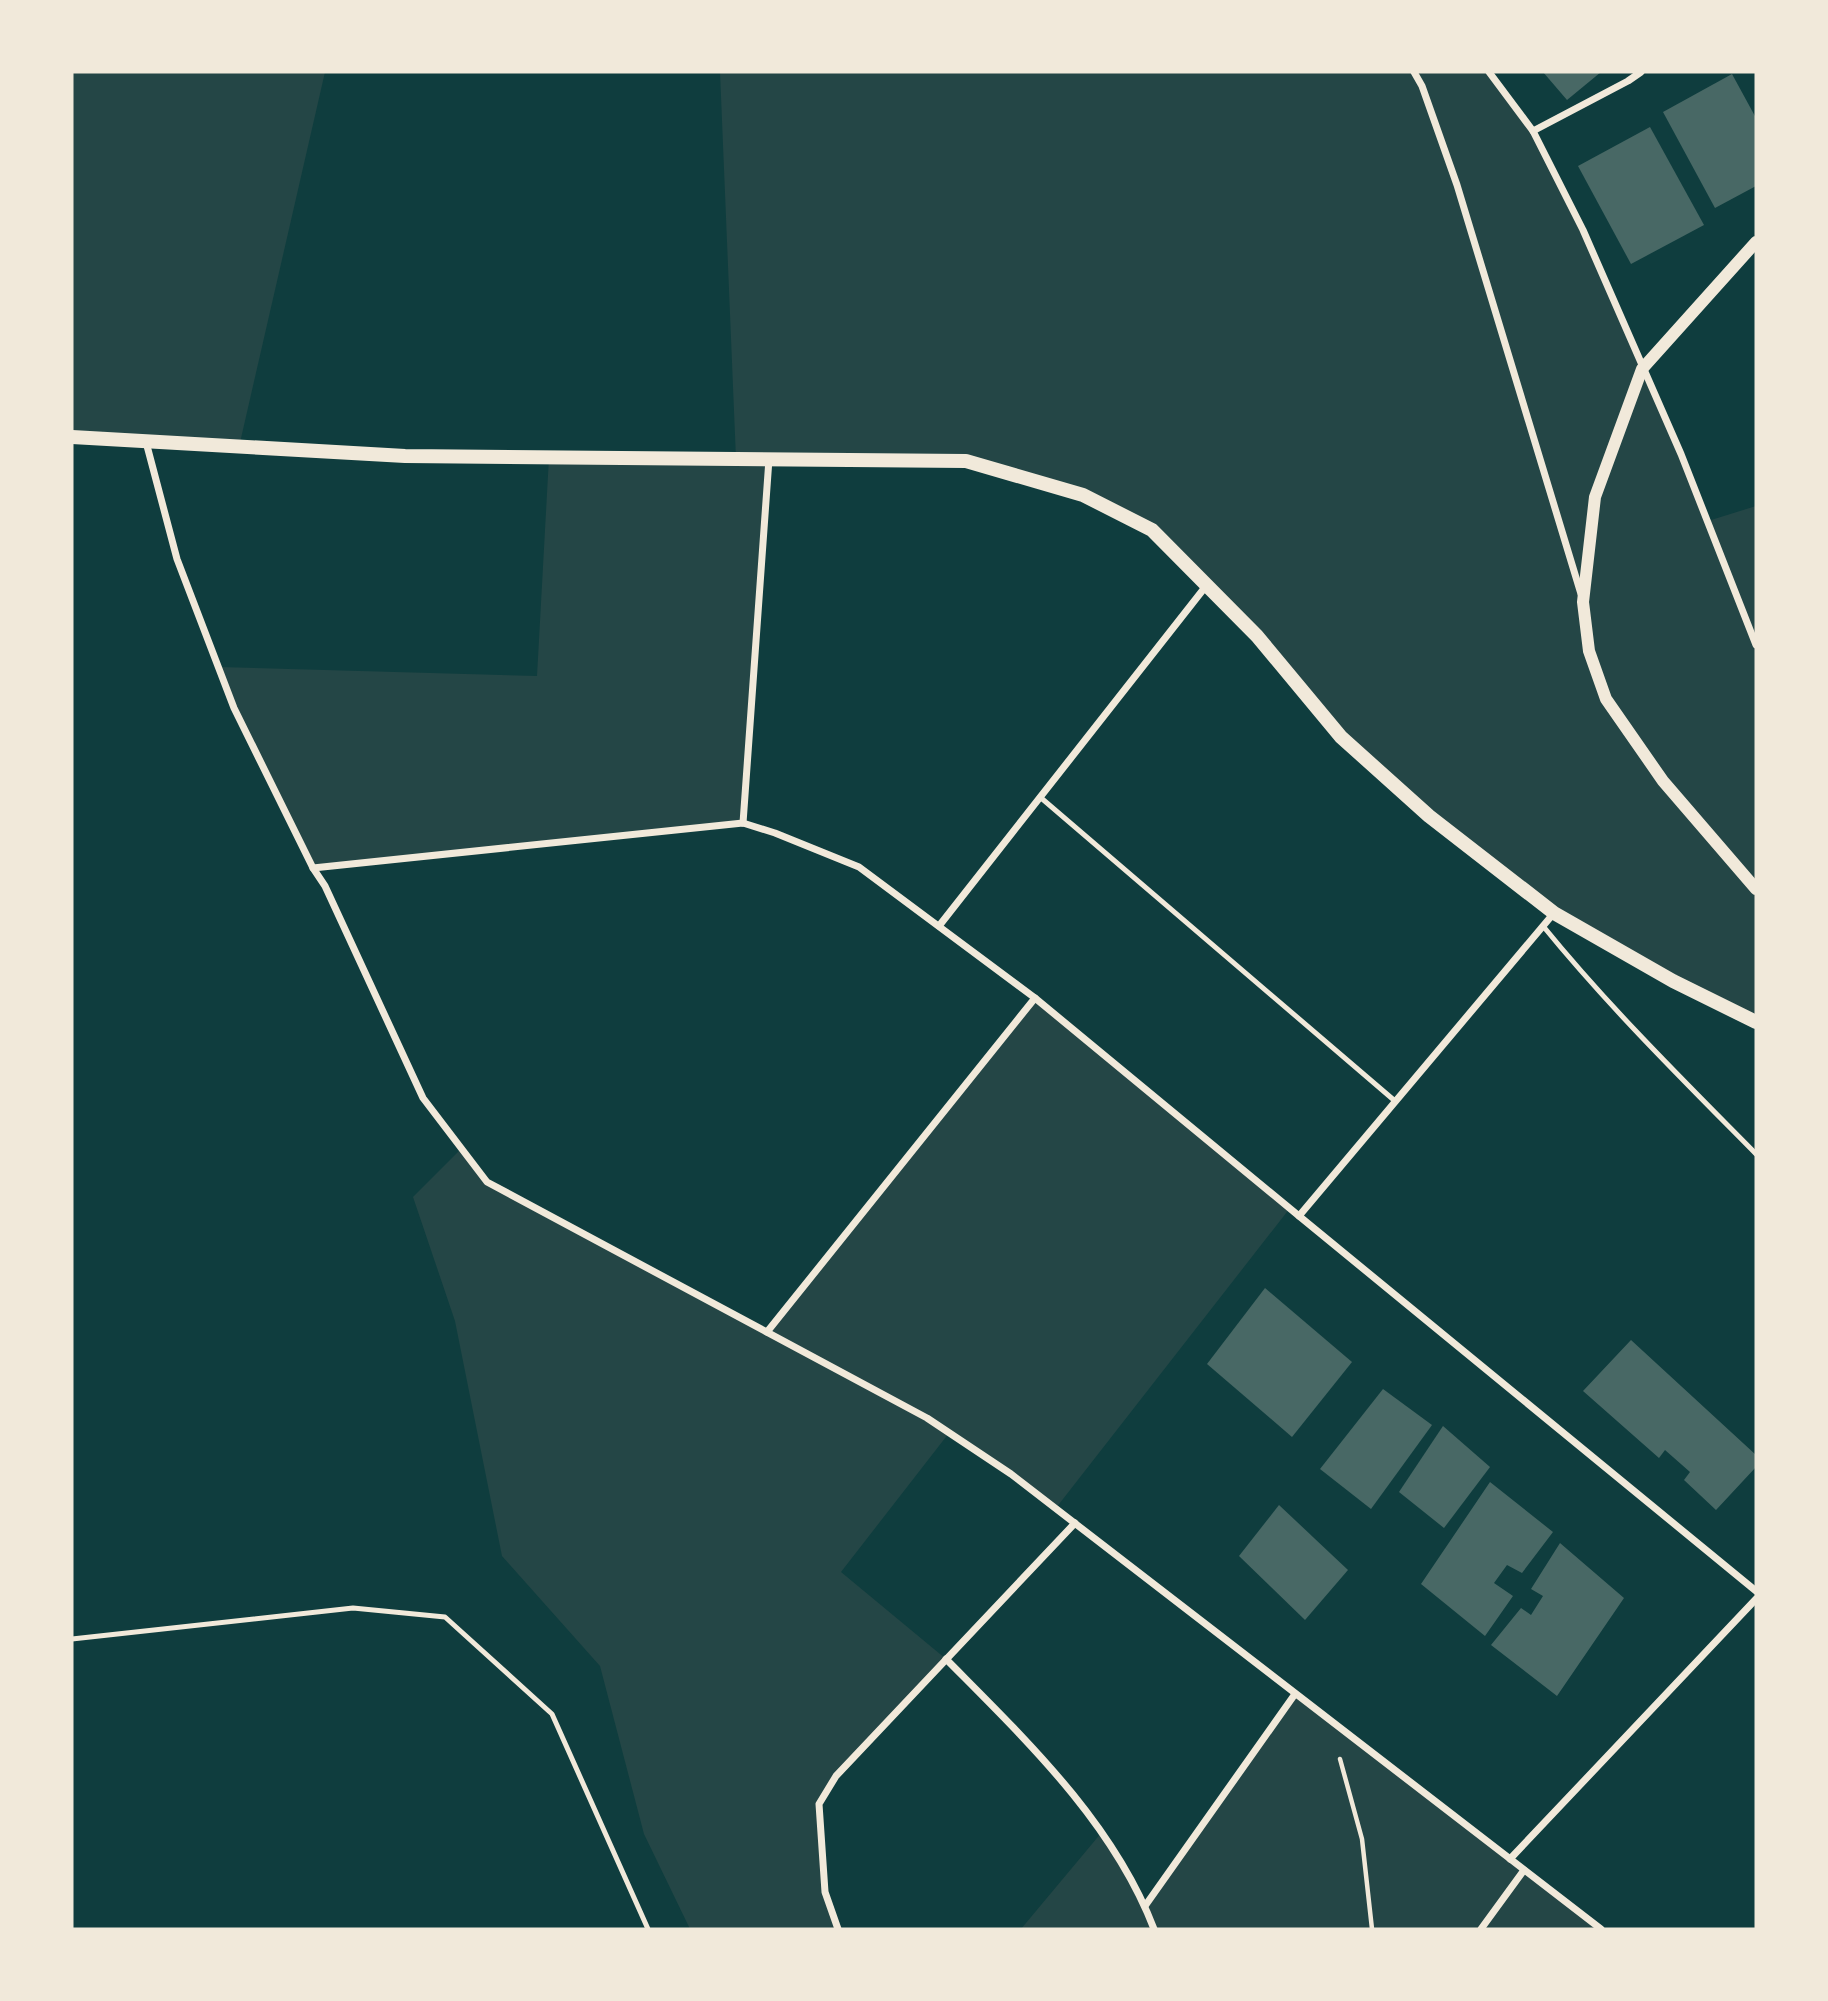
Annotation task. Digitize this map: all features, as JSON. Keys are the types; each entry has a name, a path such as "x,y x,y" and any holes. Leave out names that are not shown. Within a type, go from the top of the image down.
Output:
{"main road":[{"path":"72,437 405,456 967,461 1083,495 1152,530 1257,636 1341,737 1429,816 1553,913 1673,981 1756,1022"}],"street":[{"path":"1414,72 1422,86 1457,185 1583,602 1589,650 1606,699 1663,781 1756,889"},
{"path":"1489,72 1533,131 1583,230 1681,454 1756,645"},
{"path":"1533,131 1629,81 1641,72"},
{"path":"1583,602 1595,497 1642,369 1756,242"},
{"path":"146,442 177,559 234,708 325,886 423,1098 487,1182 927,1418 1011,1475 1601,1929"},
{"path":"743,823 769,459"},
{"path":"939,926 1206,586"},
{"path":"313,867 743,823 859,867 1035,998 1756,1591"},
{"path":"1299,1216 1553,913"},
{"path":"767,1332 1035,998"},
{"path":"838,1929 825,1892 819,1804 836,1776 1074,1523"},
{"path":"1510,1859 1756,1599"},
{"path":"946,1659 1046,1762 1102,1832 1145,1906 1154,1929"},
{"path":"1145,1906 1295,1694"},
{"path":"1480,1929 1524,1870"}],"lane":[{"path":"1040,797 1395,1101"},
{"path":"1543,926 1584,977 1623,1019 1756,1154"},
{"path":"72,1639 353,1608 445,1617 552,1714 648,1929"}],"path":[{"path":"1330,1720 1362,1839 1372,1929"}],"shaded area":[{"path":"72,72 325,72 239,447 72,437"},
{"path":"720,72 1489,72 1533,131 1583,230 1708,521 1756,506 1756,1022 1554,913 1341,737 1152,530 1083,495 967,461 769,460 743,823 313,868 234,708 219,667 537,676 549,457 736,459"},
{"path":"1035,998 1290,1208 1056,1508 949,1433 841,1572 946,1659 836,1776 819,1804 830,1904 838,1929 690,1929 644,1834 600,1666 502,1556 455,1321 413,1197 461,1149 488,1182 767,1331"},
{"path":"1295,1694 1601,1929 1021,1929 1102,1832 1145,1906"}],"building":[{"path":"1543,72 1601,72 1567,100"},
{"path":"1732,74 1756,118 1756,186 1715,208 1663,112"},
{"path":"1650,127 1704,225 1631,264 1578,166"},
{"path":"1265,1288 1352,1362 1292,1437 1207,1364"},
{"path":"1631,1340 1756,1455 1756,1467 1716,1510 1684,1480 1690,1472 1665,1450 1659,1458 1583,1391"},
{"path":"1383,1389 1432,1425 1371,1509 1320,1469"},
{"path":"1443,1426 1490,1467 1444,1528 1399,1492"},
{"path":"1490,1482 1553,1532 1522,1573 1507,1565 1494,1583 1513,1596 1485,1636 1421,1584"},
{"path":"1279,1505 1348,1570 1305,1620 1239,1556"},
{"path":"1560,1543 1624,1598 1557,1696 1491,1645 1521,1608 1531,1615 1543,1596 1531,1589"}]}
